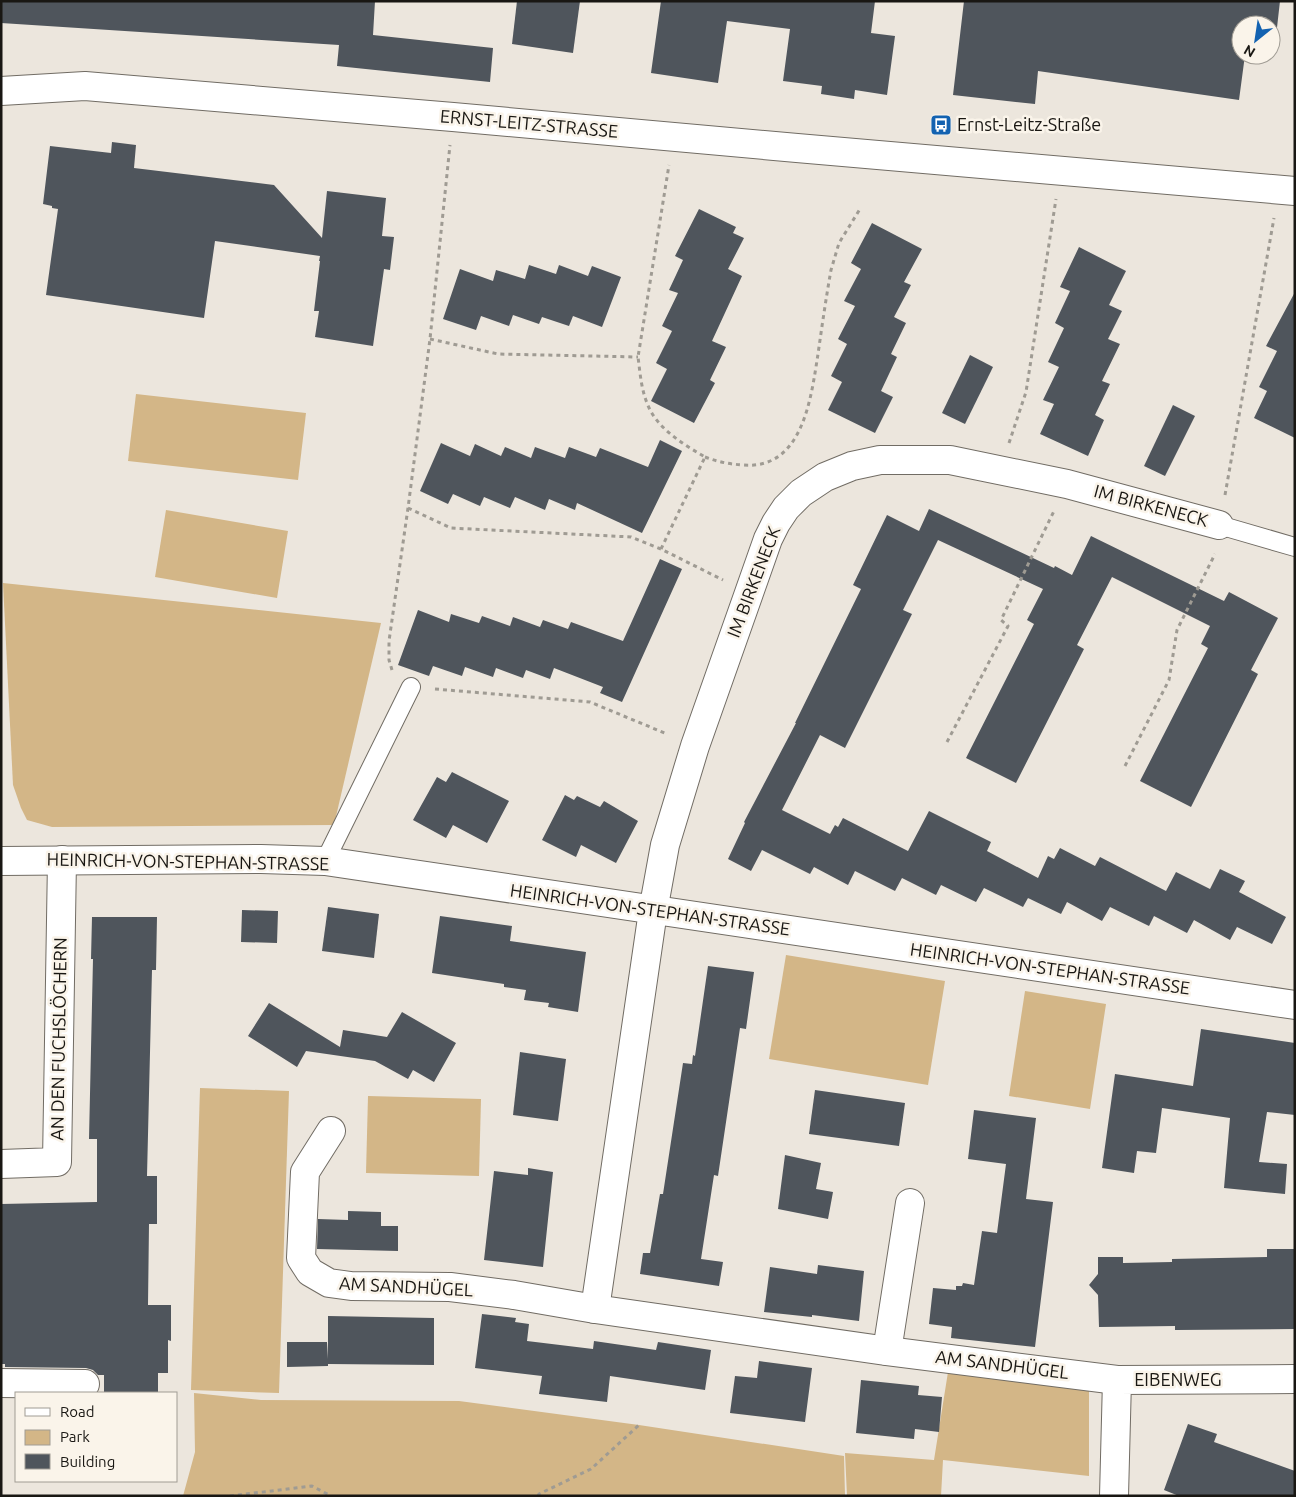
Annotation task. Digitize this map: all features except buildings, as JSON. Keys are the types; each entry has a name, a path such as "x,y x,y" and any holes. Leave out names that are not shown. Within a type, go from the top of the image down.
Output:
{"street":[{"name":"ERNST-LEITZ-STRASSE","path":"1,91 85,86 453,116 1287,190"},
{"name":"IM BIRKENECK","path":"653,911 665,845 695,746 768,539 786,508 800,493 825,477 852,466 880,460 950,460 1067,484 1224,526"},
{"name":"HEINRICH-VON-STEPHAN-STRASSE","path":"1,861 261,859 325,861 1295,1005"},
{"name":"AN DEN FUCHSLÖCHERN","path":"1,1164 57,1162 62,860"},
{"path":"595,1309 653,911"},
{"name":"AM SANDHÜGEL","path":"332,1131 305,1172 301,1258 310,1272 329,1283 351,1286 450,1287 887,1351 1117,1380"},
{"path":"887,1351 910,1203"},
{"name":"EIBENWEG","path":"1114,1496 1117,1380 1295,1380"},
{"path":"1,1383 85,1384"}],"lane":[{"name":"IM BIRKENECK","path":"1224,526 1295,547"},
{"path":"325,861 411,687"}],"path":[{"path":"453,116 430,339 389,641 389,660 394,677 411,687 590,702 695,746"},
{"path":"674,137 638,357 641,379 651,412 679,440 705,457 725,464 762,464 776,459 785,451 795,437 804,421 811,396 831,270 839,243 860,208"},
{"path":"1000,469 1026,392 1060,170"},
{"path":"1125,766 1169,680 1178,630 1224,526 1287,190"},
{"path":"430,339 498,354 638,357"},
{"path":"661,550 705,457"},
{"path":"947,742 1008,626 1001,620 1067,484"},
{"path":"408,508 451,528 630,536 749,593"},
{"path":"538,1496 590,1469 639,1425"},
{"path":"230,1496 312,1486 331,1496"}],"green space":[{"path":"136,394 306,413 298,480 128,461"},
{"path":"166,510 288,531 277,598 155,577"},
{"path":"3,583 381,623 334,825 52,827 27,820 13,785"},
{"path":"786,955 945,981 928,1085 769,1059"},
{"path":"1025,991 1106,1004 1090,1109 1009,1096"},
{"path":"200,1088 289,1091 279,1393 191,1390"},
{"path":"368,1096 481,1099 479,1176 366,1173"},
{"path":"948,1372 1089,1391 1089,1476 943,1460 941,1496 847,1496 845,1453 934,1460"},
{"path":"194,1393 261,1400 459,1401 639,1425 844,1456 845,1496 183,1496 195,1452"}],"place":[{"name":"Ernst-Leitz-Straße","path":"941,125"}]}
